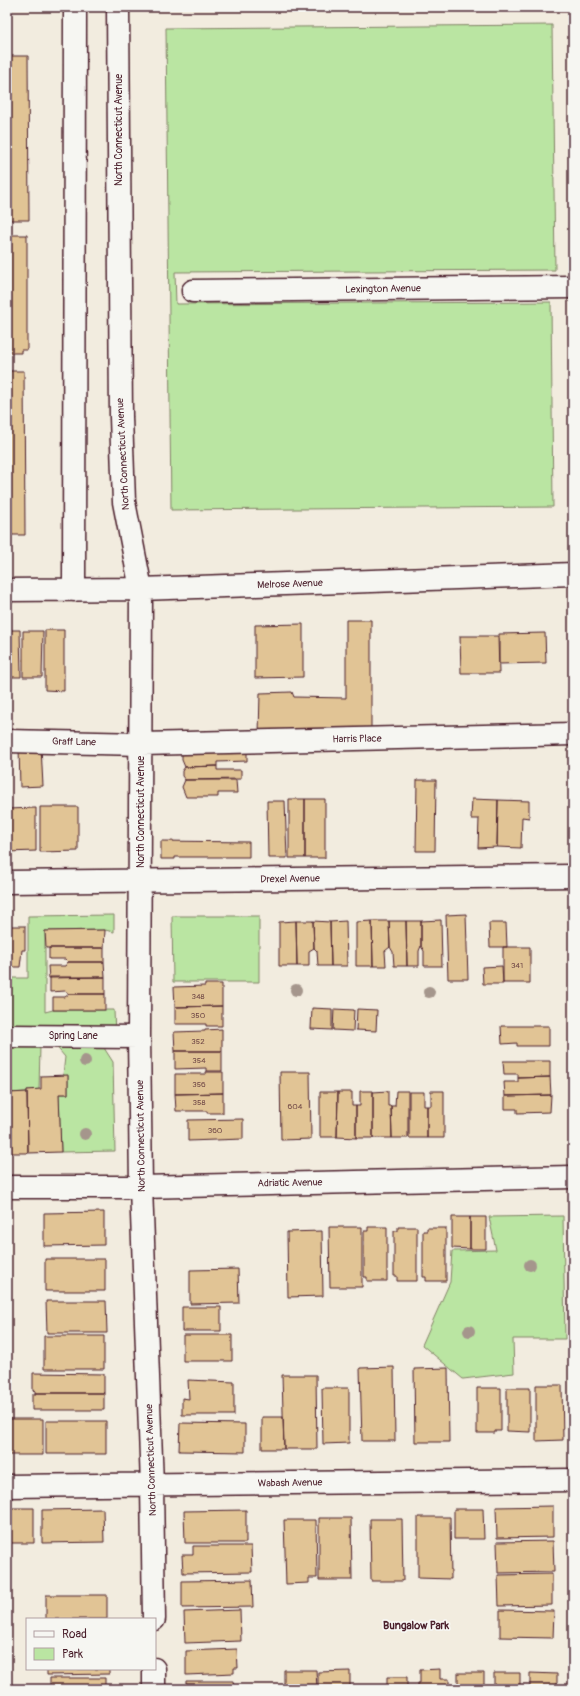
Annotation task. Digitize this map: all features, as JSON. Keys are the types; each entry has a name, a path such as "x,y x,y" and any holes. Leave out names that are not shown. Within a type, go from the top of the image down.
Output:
{"street":[{"path":"74,590 75,7"},
{"name":"North Connecticut Avenue","path":"118,7 121,409 124,502 141,589 142,744 139,1036 141,1187 152,1485 154,1618"},
{"name":"Lexington Avenue","path":"193,291 573,287"},
{"name":"Melrose Avenue","path":"7,590 141,589 573,574"},
{"name":"Harris Place","path":"142,744 573,734"},
{"name":"Graff Lane","path":"7,741 142,744"},
{"name":"Drexel Avenue","path":"7,882 573,876"},
{"name":"Spring Lane","path":"7,1036 139,1036"},
{"name":"Adriatic Avenue","path":"7,1187 141,1187 573,1177"},
{"name":"Wabash Avenue","path":"7,1486 573,1480"},
{"path":"154,1670 154,1689"}],"green space":[{"path":"552,25 555,270 175,272 176,304 551,302 553,507 171,510 166,28"},
{"path":"114,915 114,932 105,930 45,931 45,1012 53,1010 114,1010 115,1036 97,1037 113,1062 115,1151 61,1152 59,1094 68,1094 68,1076 63,1075 65,1057 55,1045 40,1046 39,1090 7,1093 7,978 28,978 28,916"},
{"path":"172,916 259,916 259,982 173,982"},
{"path":"563,1216 565,1339 513,1339 514,1373 463,1379 422,1345 450,1282 452,1251 496,1250 489,1217"}],"building":[{"path":"7,56 28,56 29,220 7,220"},
{"path":"7,235 27,235 27,350 21,350 21,353 7,353"},
{"path":"7,371 24,371 25,535 7,535"},
{"path":"346,620 371,620 371,734 259,734 260,693 292,692 294,697 346,698"},
{"path":"303,624 303,677 255,678 255,625"},
{"path":"7,630 20,630 21,677 7,677"},
{"path":"45,630 64,630 64,691 45,690"},
{"path":"23,631 43,631 42,677 23,677"},
{"path":"545,633 546,663 499,664 499,634"},
{"path":"460,636 498,636 499,673 461,673"},
{"path":"19,747 41,747 43,786 20,787"},
{"path":"247,748 247,761 217,762 217,766 185,767 182,760 182,754 185,750"},
{"path":"217,766 217,770 241,770 241,779 185,780 182,776 182,771 185,767"},
{"path":"185,780 236,780 237,793 218,793 218,797 186,797 182,787"},
{"path":"417,780 436,780 435,851 416,851"},
{"path":"289,799 305,799 305,858 289,858"},
{"path":"305,799 325,799 325,858 305,858"},
{"path":"472,799 498,800 497,847 478,848 479,819 471,819"},
{"path":"498,800 529,801 529,818 522,817 521,848 497,847"},
{"path":"267,801 285,801 287,858 268,858"},
{"path":"40,807 78,807 78,851 40,852"},
{"path":"36,808 36,851 7,852 7,809"},
{"path":"161,841 249,842 249,857 175,857 175,859 161,859"},
{"path":"466,914 468,979 448,979 446,915"},
{"path":"441,920 442,966 424,966 424,951 421,946 421,921"},
{"path":"296,921 313,921 314,948 309,951 309,966 297,966"},
{"path":"296,921 297,966 279,966 279,922"},
{"path":"313,921 330,922 331,966 318,966 317,951 314,948"},
{"path":"346,921 347,966 331,966 330,922"},
{"path":"372,921 389,921 390,947 385,951 386,966 373,966"},
{"path":"372,921 373,966 356,966 356,922"},
{"path":"389,921 406,921 407,966 394,966 393,952 390,947"},
{"path":"406,921 421,921 419,966 407,966"},
{"path":"489,923 506,923 507,947 490,947"},
{"path":"7,926 25,926 25,950 22,950 20,967 7,967"},
{"path":"105,930 104,948 46,948 45,931"},
{"path":"503,947 530,947 530,983 503,983"},
{"path":"49,948 104,948 104,962 68,962 65,959 49,959"},
{"path":"68,962 104,962 105,977 49,978 48,966 65,966"},
{"path":"502,966 503,984 483,984 482,967"},
{"path":"50,977 105,977 105,994 69,994 65,991 50,992"},
{"path":"205,984 222,984 222,1006 175,1007 174,987 205,986"},
{"path":"69,994 105,994 105,1010 53,1010 53,997 65,997"},
{"path":"222,1006 222,1026 206,1026 206,1024 175,1024 175,1007"},
{"path":"312,1008 332,1009 332,1030 311,1029"},
{"path":"334,1009 354,1010 353,1031 333,1030"},
{"path":"357,1009 377,1010 376,1031 356,1030"},
{"path":"501,1026 549,1026 549,1046 517,1046 517,1043 502,1044"},
{"path":"222,1029 222,1051 175,1051 174,1032"},
{"path":"175,1051 222,1051 222,1071 206,1071 206,1068 175,1069"},
{"path":"503,1061 550,1061 550,1077 518,1078 518,1074 504,1074"},
{"path":"206,1072 223,1072 223,1093 175,1094 175,1074 206,1074"},
{"path":"280,1072 310,1072 311,1139 281,1140"},
{"path":"68,1075 68,1094 59,1094 61,1152 28,1153 27,1090 41,1089 41,1076"},
{"path":"550,1077 551,1095 505,1096 504,1082 518,1082 518,1078"},
{"path":"360,1091 373,1091 373,1138 356,1138 356,1106 360,1106"},
{"path":"388,1091 388,1106 391,1106 392,1138 373,1138 373,1092"},
{"path":"396,1091 408,1091 408,1138 392,1138 391,1106 395,1106"},
{"path":"431,1091 444,1091 444,1138 427,1138 427,1106 431,1106"},
{"path":"27,1092 28,1153 11,1153 9,1093"},
{"path":"320,1092 338,1092 337,1137 320,1137"},
{"path":"338,1092 352,1092 352,1106 356,1106 356,1138 337,1137"},
{"path":"409,1092 424,1092 424,1106 427,1106 427,1138 409,1138"},
{"path":"7,1093 9,1093 11,1153 7,1154"},
{"path":"223,1093 223,1113 207,1113 207,1111 176,1111 175,1094"},
{"path":"551,1095 550,1112 517,1113 517,1109 505,1109 505,1096"},
{"path":"243,1119 243,1139 188,1141 188,1120"},
{"path":"104,1212 104,1245 44,1246 44,1213"},
{"path":"452,1217 470,1217 470,1249 452,1248"},
{"path":"470,1217 486,1217 486,1249 470,1249"},
{"path":"329,1227 362,1227 362,1287 330,1287"},
{"path":"368,1227 387,1227 387,1281 367,1281 367,1277 364,1277 364,1231 368,1231"},
{"path":"398,1227 417,1227 417,1281 397,1281 397,1276 394,1276 394,1231 398,1231"},
{"path":"427,1228 446,1228 446,1281 426,1281 426,1277 423,1277 423,1231 427,1231"},
{"path":"322,1231 323,1296 288,1297 287,1232"},
{"path":"45,1259 105,1259 105,1291 45,1291"},
{"path":"238,1269 239,1303 190,1304 190,1270"},
{"path":"46,1301 106,1301 107,1333 47,1333"},
{"path":"182,1307 221,1307 221,1331 182,1331"},
{"path":"183,1335 232,1335 232,1361 183,1361"},
{"path":"44,1336 104,1336 104,1369 44,1369"},
{"path":"394,1367 395,1441 362,1441 360,1368"},
{"path":"448,1368 449,1442 415,1442 414,1369"},
{"path":"33,1373 104,1374 104,1393 35,1393 35,1390 33,1391"},
{"path":"282,1375 316,1375 317,1449 284,1449"},
{"path":"188,1380 234,1382 234,1415 182,1415 182,1398 189,1399"},
{"path":"536,1385 562,1385 563,1440 536,1441"},
{"path":"322,1388 349,1388 349,1443 323,1444"},
{"path":"477,1388 501,1388 501,1431 495,1431 495,1433 477,1433"},
{"path":"507,1388 530,1388 530,1432 507,1431"},
{"path":"35,1393 104,1393 104,1410 32,1410 32,1395 35,1395"},
{"path":"262,1417 283,1417 284,1449 262,1449"},
{"path":"7,1419 43,1419 43,1455 7,1455"},
{"path":"46,1421 106,1421 106,1454 46,1454"},
{"path":"180,1423 245,1424 245,1452 179,1451"},
{"path":"553,1506 553,1537 497,1538 496,1507"},
{"path":"7,1508 34,1508 34,1543 7,1543"},
{"path":"103,1509 104,1542 42,1543 42,1510"},
{"path":"454,1509 483,1509 484,1539 454,1539"},
{"path":"246,1510 246,1543 185,1543 184,1511"},
{"path":"418,1517 450,1517 451,1579 418,1578"},
{"path":"319,1518 351,1518 352,1580 319,1580"},
{"path":"370,1519 402,1519 403,1581 371,1581"},
{"path":"284,1520 316,1520 317,1578 309,1578 309,1583 286,1584"},
{"path":"553,1541 554,1572 498,1573 497,1542"},
{"path":"193,1546 251,1546 252,1572 183,1573 182,1555 193,1555"},
{"path":"552,1574 552,1605 499,1606 498,1575"},
{"path":"252,1580 253,1607 182,1608 182,1581"},
{"path":"46,1595 107,1595 107,1618 46,1618"},
{"path":"240,1610 241,1641 185,1643 184,1612"},
{"path":"500,1610 554,1611 553,1638 500,1637"},
{"path":"237,1649 238,1668 234,1668 234,1673 186,1675 186,1651"},
{"path":"440,1669 440,1679 449,1679 449,1689 418,1689 418,1683 420,1683 420,1670"},
{"path":"47,1670 109,1670 109,1674 47,1675"},
{"path":"284,1670 316,1670 317,1689 284,1689"},
{"path":"350,1671 350,1689 318,1689 318,1672"},
{"path":"458,1673 484,1673 484,1689 458,1689"},
{"path":"494,1673 520,1673 520,1689 494,1689"},
{"path":"530,1673 557,1674 557,1689 530,1689"},
{"path":"387,1677 407,1677 407,1686 416,1686 416,1689 387,1689"},
{"path":"50,1678 105,1678 105,1689 50,1689"},
{"path":"186,1681 233,1681 234,1689 186,1689"}],"district":[{"name":"Bungalow Park","path":"416,1625"}]}
